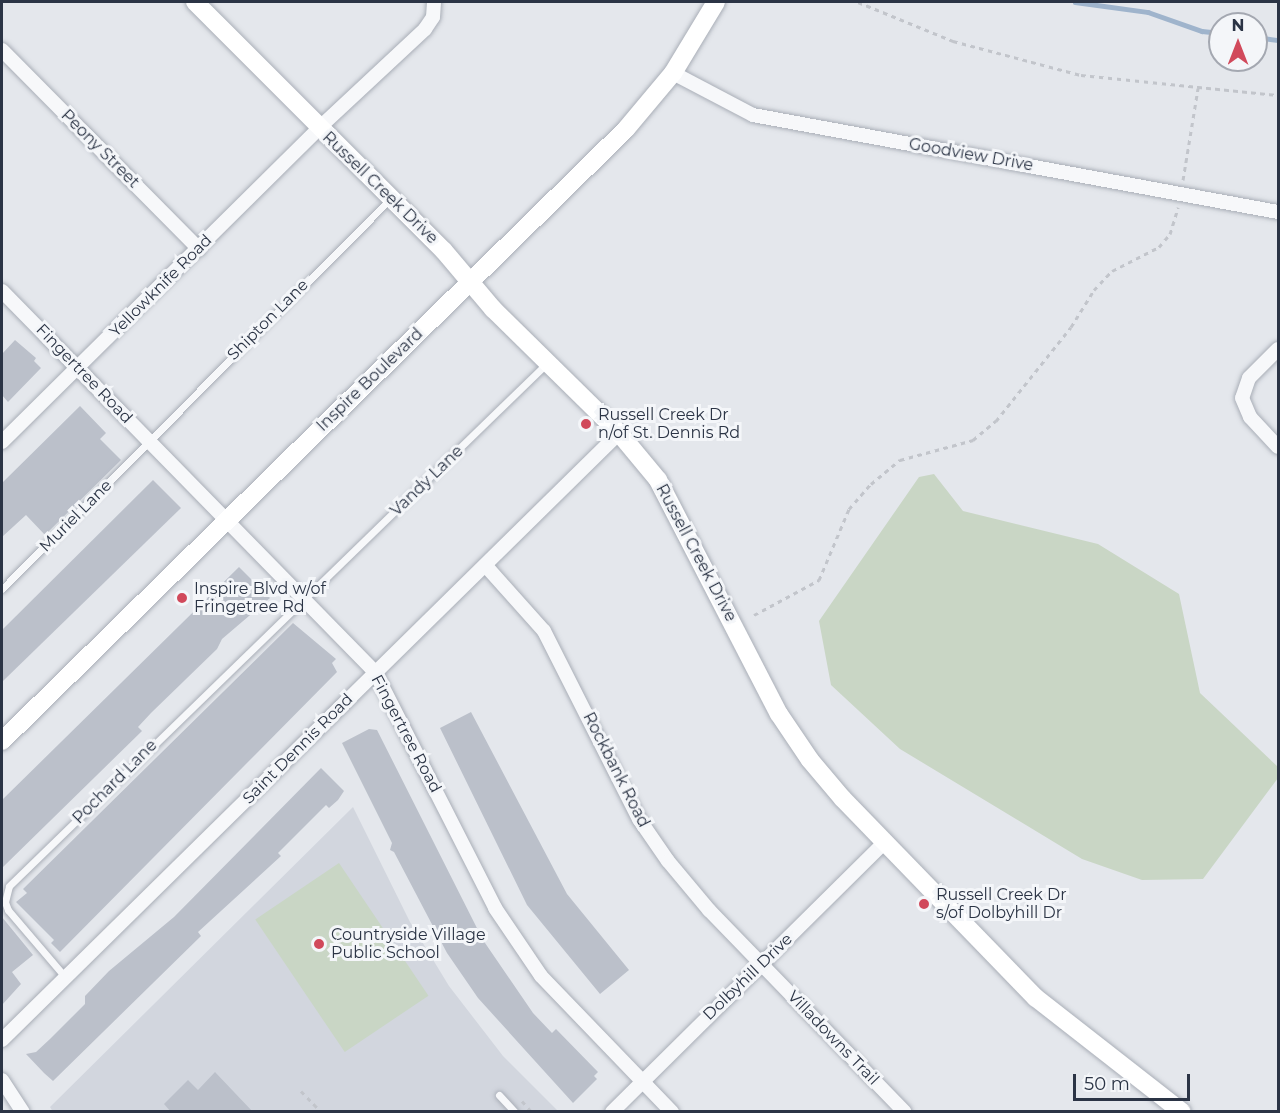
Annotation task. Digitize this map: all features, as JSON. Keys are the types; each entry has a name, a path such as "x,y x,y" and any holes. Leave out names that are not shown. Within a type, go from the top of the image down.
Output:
{"street":[{"name":"Russell Creek Drive","path":"195,2 471,281 493,309 549,361 619,432 658,480 681,518 779,714 810,760 885,842 1036,998 1182,1112"},
{"name":"Yellowknife Road","path":"2,442 319,128 425,29 433,17 434,2"},
{"name":"Inspire Boulevard","path":"2,741 626,129 673,73 716,2"},
{"name":"Peony Street","path":"2,50 199,249"},
{"name":"Goodview Drive","path":"673,73 753,115 1278,212"},
{"name":"Fingertree Road","path":"2,291 375,672 495,908 541,976 672,1112"},
{"path":"1278,349 1249,378 1242,398 1250,417 1278,447"},
{"name":"Saint Dennis Road","path":"2,1040 375,672 486,566 619,432"},
{"name":"Rockbank Road","path":"486,566 544,631 630,802 656,844 687,886 761,964"},
{"name":"Dolbyhill Drive","path":"612,1112 885,842"},
{"name":"Villadowns Trail","path":"761,964 905,1112"},
{"path":"2,1080 23,1112"}],"lane":[{"name":"Shipton Lane","path":"149,442 164,423 390,200"},
{"name":"Vandy Lane","path":"304,598 549,361"},
{"name":"Muriel Lane","path":"2,589 149,442"},
{"name":"Pochard Lane","path":"66,978 8,910 5,902 9,886 304,598"},
{"path":"499,1095 514,1112"}],"path":[{"path":"858,2 953,41 1081,75 1278,95"},
{"path":"754,615 819,580 849,509 871,483 900,460 973,440 996,421 1071,327 1094,290 1112,271 1159,247 1170,234 1181,193 1198,88"},
{"path":"301,1091 321,1112"},
{"path":"520,1100 532,1112"}],"shaded area":[{"name":"Countryside Village Public School","path":"353,807 410,922 449,986 503,1056 558,1111 53,1112 50,1107"}],"green space":[{"path":"934,474 963,511 1098,544 1179,594 1200,693 1278,767 1278,778 1203,879 1142,880 1082,859 900,749 831,685 819,621 919,477"},
{"path":"339,863 428,996 345,1052 255,919"}],"building":[{"path":"15,340 36,358 34,361 41,368 8,402 2,395 2,354"},
{"path":"80,406 106,433 100,439 121,460 45,535 26,515 2,537 2,483"},
{"path":"153,480 181,508 2,682 2,630"},
{"path":"239,567 270,598 222,639 217,649 138,727 142,731 2,868 2,800"},
{"path":"293,623 336,659 332,663 337,672 60,952 51,943 54,940 16,902 27,893 23,889"},
{"path":"471,712 567,894 629,970 600,994 527,905 440,728"},
{"path":"369,729 377,730 483,940 533,1013 552,1033 556,1029 598,1072 594,1076 597,1079 573,1103 478,998 447,953 394,852 390,850 392,843 342,743"},
{"path":"321,768 344,791 338,800 329,808 326,805 278,853 281,856 198,932 201,936 53,1081 26,1054 36,1052 50,1039 85,1004 85,996 109,971 174,917"},
{"path":"2,917 33,955 12,972 21,984 2,1005"},
{"path":"215,1072 253,1112 171,1112 164,1104 188,1080 198,1090"}],"waterway":[{"path":"1075,2 1148,12 1208,32"},
{"path":"1268,39 1278,40"}],"place":[{"name":"Russell Creek Dr n/of St. Dennis Rd","path":"586,424"},
{"name":"Inspire Blvd w/of Fringetree Rd","path":"182,598"},
{"name":"Russell Creek Dr s/of Dolbyhill Dr","path":"924,904"},
{"name":"Countryside Village Public School","path":"319,944"}]}
